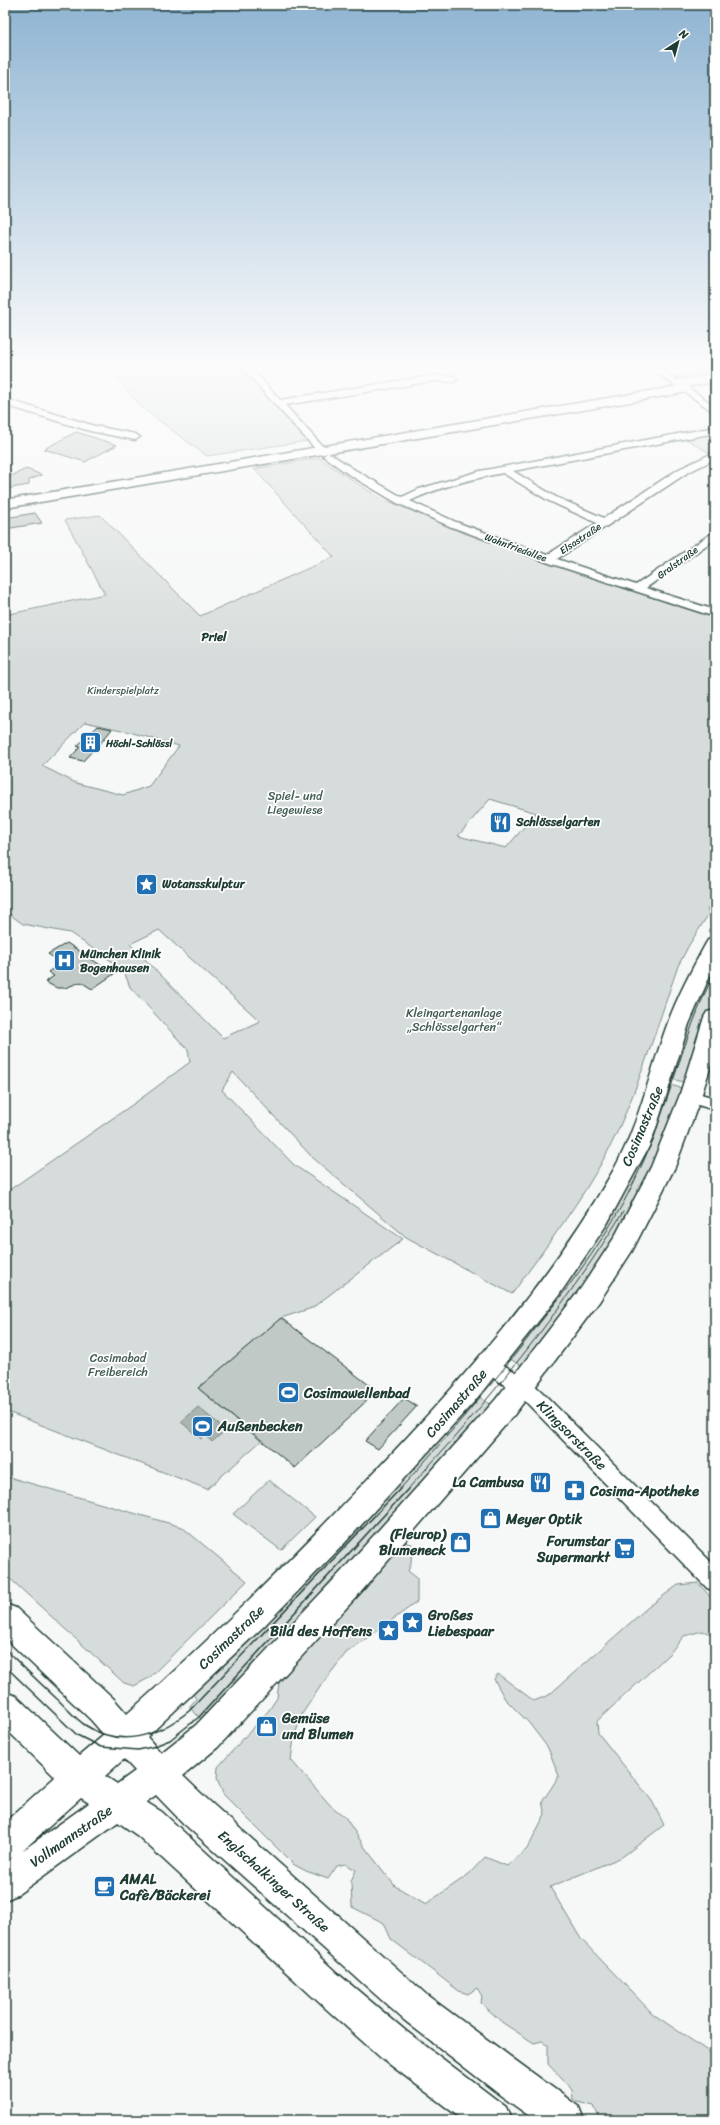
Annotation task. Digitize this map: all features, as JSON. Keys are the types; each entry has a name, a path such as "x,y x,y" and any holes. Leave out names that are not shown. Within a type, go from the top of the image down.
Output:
{"main road":[{"path":"5,498 213,467"},
{"path":"5,504 225,467"},
{"name":"Cosimastraße","path":"78,1778 126,1736 287,1584 426,1438 490,1365 568,1264 623,1172 639,1142 661,1081 678,1024 698,976 715,945"},
{"path":"117,1803 159,1775 207,1736 351,1582 522,1386 590,1295 623,1244 663,1167 690,1097 715,1017"},
{"name":"Englschalkinger Straße","path":"5,1618 69,1677 126,1736 159,1775 195,1811 416,2008 566,2120"},
{"path":"5,1707 78,1778 150,1824 325,1985 393,2044 493,2120"},
{"path":"5,1844 78,1778"},
{"name":"Vollmannstraße","path":"5,1883 117,1803"}],"street":[{"name":"Wahnfriedallee","path":"345,467 360,478 401,501 461,527 549,559 715,614"},
{"path":"401,501 454,481 514,467"},
{"name":"Elsastraße","path":"549,559 604,522 691,467"},
{"path":"504,469 544,496 604,522"},
{"name":"Gralstraße","path":"638,589 715,534"},
{"path":"690,1097 715,1104"},
{"name":"Klingsorstraße","path":"490,1365 522,1386 715,1581"}],"green space":[{"path":"265,467 333,467 378,497 460,531 715,616 715,905 711,905 707,910 710,912 689,945 678,966 637,1085 607,1153 597,1172 574,1207 512,1294 406,1237 312,1157 233,1072 222,1090 294,1165 403,1239 312,1308 281,1318 198,1388 261,1441 207,1489 5,1411 5,1193 139,1100 190,1062 188,1050 130,987 123,969 70,933 23,924 5,911 5,615 105,594 65,520 100,515 200,616 334,557 254,469","holes":["85,722 126,731 179,746 149,786 123,795 76,783 42,766","490,799 536,813 506,848 458,836","159,930 260,1021 223,1038 130,944"]},
{"path":"715,957 715,1008 690,1084 669,1078 680,1039"},
{"path":"666,1084 689,1090 615,1245 526,1368 508,1358"},
{"path":"473,1393 495,1407 337,1582 333,1578 318,1595 322,1599 206,1724 189,1707 196,1699 193,1694 250,1636"},
{"path":"5,1476 182,1527 247,1581 149,1678 134,1686 124,1683 5,1574"},
{"path":"269,1480 315,1517 281,1550 233,1514"},
{"path":"399,1541 412,1544 411,1563 408,1571 417,1578 417,1602 346,1653 322,1684 302,1714 294,1738 291,1760 330,1805 345,1817 366,1849 395,1886 426,1904 469,1874 485,1857 507,1866 527,1849 545,1814 542,1802 559,1776 548,1748 529,1723 505,1699 494,1679 498,1674 534,1701 549,1695 647,1608 678,1585 698,1583 715,1602 715,1635 702,1631 684,1636 669,1654 597,1721 598,1733 652,1801 664,1825 622,1857 550,1887 581,1939 653,2014 715,2056 715,2120 600,2120 594,2106 577,2102 573,2099 572,2090 548,2064 548,2045 542,2041 534,2043 503,2023 481,2003 482,1996 477,1988 468,1994 459,1991 391,1939 384,1923 352,1907 351,1881 356,1870 345,1864 337,1866 328,1879 306,1871 293,1864 223,1794 217,1778 218,1767 269,1710 277,1698 279,1683"}],"shaded area":[{"name":"Außenbecken","path":"198,1407 226,1430 212,1442 205,1435 201,1439 181,1422"}],"building":[{"path":"26,469 42,475 29,480 29,485 5,489 5,479"},
{"path":"35,513 42,523 5,529 5,518"},
{"name":"Höchl-Schlössl","path":"98,726 112,729 95,750 93,750 83,761 70,758 80,747 77,746"},
{"path":"67,943 114,974 92,989 81,982 65,988 57,988 45,982 54,976 48,972 61,963 48,954"},
{"name":"Cosimawellenbad","path":"281,1318 377,1391 295,1468 198,1388"},
{"path":"404,1398 417,1406 378,1449 365,1441"}],"tram line":[{"path":"399,1490 508,1364 567,1288 603,1237 624,1202 645,1158 703,997 715,971"},
{"path":"407,1490 466,1424 522,1356 574,1286 623,1212"},
{"path":"5,1649 85,1725 99,1732 126,1738 152,1733 177,1720 189,1711 400,1489"},
{"path":"5,1666 77,1735 101,1747 138,1750 152,1747 170,1740 199,1717 408,1489"}],"place":[{"name":"Höchl-Schlössl","path":"91,743"},
{"name":"Schlösselgarten","path":"500,822"},
{"name":"Wotansskulptur","path":"147,884"},
{"name":"München Klinik Bogenhausen","path":"64,961"},
{"name":"Cosimawellenbad","path":"289,1393"},
{"name":"Außenbecken","path":"203,1426"},
{"name":"La Cambusa","path":"540,1482"},
{"name":"Cosima-Apotheke","path":"574,1491"},
{"name":"Meyer Optik","path":"490,1519"},
{"name":"(Fleurop) Blumeneck","path":"461,1542"},
{"name":"Forumstar Supermarkt","path":"625,1549"},
{"name":"Großes Liebespaar","path":"412,1623"},
{"name":"Bild des Hoffens","path":"388,1631"},
{"name":"Gemüse und Blumen","path":"267,1726"},
{"name":"AMAL Cafè/Bäckerei","path":"105,1887"}],"district":[{"name":"Priel","path":"214,637"}],"park label":[{"name":"Kinderspielplatz","path":"123,690"},
{"name":"Spiel- und Liegewiese","path":"295,803"},
{"name":"Kleingartenanlage „Schlösselgarten“","path":"454,1020"},
{"name":"Cosimabad Freibereich","path":"118,1365"}]}
